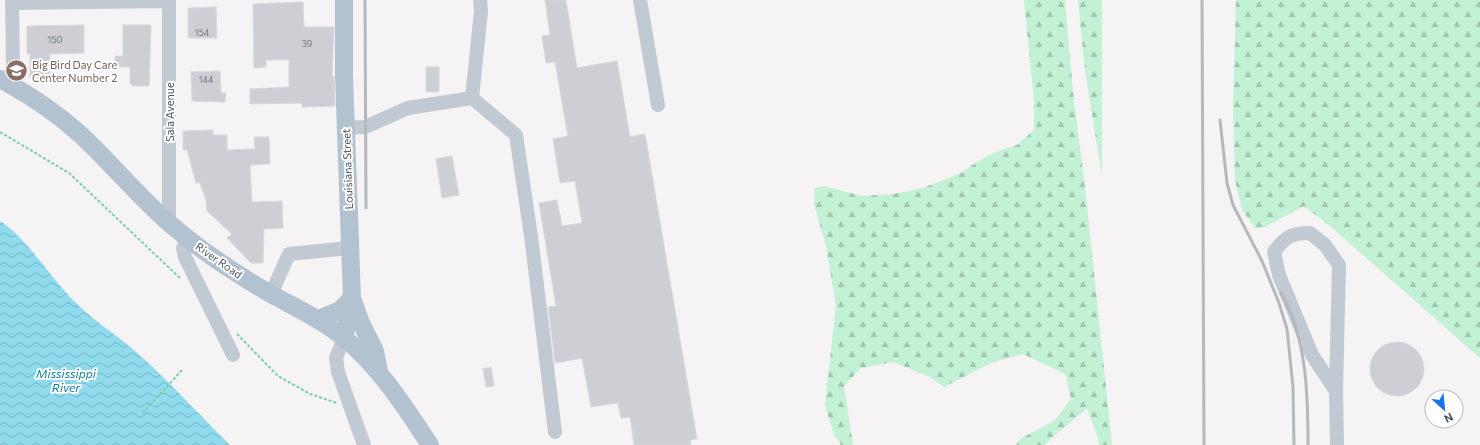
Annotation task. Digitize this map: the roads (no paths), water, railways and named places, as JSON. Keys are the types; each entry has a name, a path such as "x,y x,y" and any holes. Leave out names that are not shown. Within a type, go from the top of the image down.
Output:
{"main road":[{"name":"Louisiana Street","path":"344,0 349,248 352,298 344,338"},
{"name":"River Road","path":"5,82 48,109 81,135 169,223 226,265 271,294 319,319 344,338 379,372 430,445"},
{"path":"319,319 340,310 352,298 361,323 375,351 379,372"}],"street":[{"path":"5,82 13,65 12,1 169,0"},
{"name":"Sala Avenue","path":"169,0 169,223"},
{"path":"472,98 481,12 480,0"},
{"path":"640,0 658,105"},
{"path":"346,128 365,126 408,108 472,98 516,135 531,236 555,432"},
{"path":"1336,392 1312,355 1279,275 1274,252 1283,240 1298,233 1310,233 1325,245 1339,266 1336,392 1337,445"},
{"path":"189,238 183,248 185,257 233,355"},
{"path":"271,294 289,254 349,248"},
{"path":"344,338 336,358 338,372 364,445"}],"water":[{"name":"Mississippi River","path":"0,221 20,238 76,303 92,318 127,344 144,359 230,445 0,445"}],"railway":[{"path":"365,0 366,208"},
{"path":"1202,0 1204,445"},
{"path":"1220,120 1227,183 1233,205 1262,261 1279,303 1287,329 1293,387 1294,445"},
{"path":"1281,293 1290,310 1301,348 1306,387 1308,445"}],"place":[{"name":"Big Bird Day Care Center Number 2","path":"17,70"}]}
